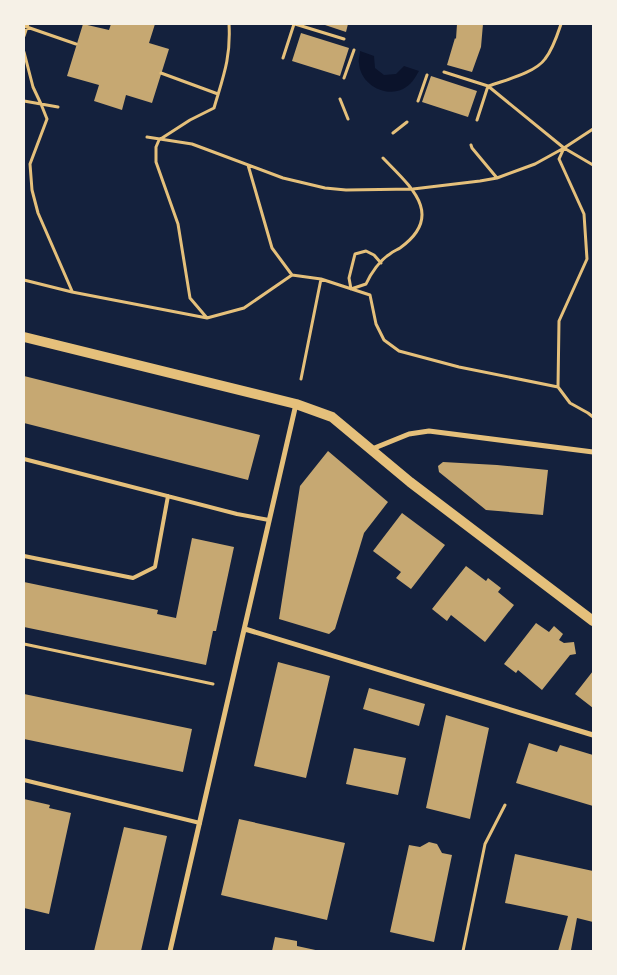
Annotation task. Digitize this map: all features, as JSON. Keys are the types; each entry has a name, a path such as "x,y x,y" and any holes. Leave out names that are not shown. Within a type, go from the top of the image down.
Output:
{"main road":[{"path":"24,337 296,404 332,417 410,482 593,621"}],"street":[{"path":"170,951 296,404"},
{"path":"372,449 409,434 429,431 593,452"},
{"path":"245,629 593,735"}],"lane":[{"path":"24,459 237,514 270,520"},
{"path":"24,556 133,578 155,567 168,496"},
{"path":"24,780 200,823"}],"path":[{"path":"208,318 190,298 178,224 156,162 156,147 159,140 190,120 214,108 228,60 230,43 229,24"},
{"path":"283,58 294,24 344,39"},
{"path":"488,86 532,70 545,60 562,24"},
{"path":"24,36 26,26 76,44"},
{"path":"344,78 354,50"},
{"path":"24,52 33,87 47,119 30,164 32,190 38,213 72,292"},
{"path":"444,72 488,86 564,148 593,165"},
{"path":"161,73 218,94"},
{"path":"418,101 427,75"},
{"path":"477,120 488,86"},
{"path":"340,99 348,120"},
{"path":"24,101 58,107"},
{"path":"393,133 406,122"},
{"path":"147,137 192,144 282,178 325,188 376,191 453,185 497,178 535,164 593,129"},
{"path":"471,145 497,178"},
{"path":"564,148 559,159 584,214 587,259 559,321 558,387 570,403 593,417"},
{"path":"351,289 366,284 371,273 389,254 411,240 421,226 421,209 418,198 384,158"},
{"path":"248,165 272,248 292,275"},
{"path":"351,289 348,278 355,254 360,251 366,251 374,255 381,263"},
{"path":"24,280 72,292 208,318 244,308 292,275 321,279 370,296 376,324 384,340 399,351 459,367 558,387"},
{"path":"301,379 321,279"},
{"path":"24,644 213,684"},
{"path":"463,951 485,844 504,805"}],"water":[{"path":"360,51 374,56 375,68 384,75 396,74 404,66 419,71 411,83 403,89 389,92 381,90 369,83 360,71"}],"building":[{"path":"83,24 109,30 111,24 155,24 149,43 169,49 152,103 126,95 122,110 94,101 99,85 67,76"},
{"path":"322,24 348,24 346,32"},
{"path":"457,24 483,24 481,47 472,72 447,65 456,39"},
{"path":"301,33 349,48 340,76 292,61"},
{"path":"431,76 477,91 468,117 422,102"},
{"path":"24,376 260,435 248,480 24,423"},
{"path":"328,451 388,502 364,533 335,629 329,634 279,619 300,486"},
{"path":"443,462 548,470 543,515 486,510 439,472 438,466"},
{"path":"402,513 445,545 411,589 396,578 401,572 373,551"},
{"path":"192,538 234,547 216,631 213,631 206,665 24,627 24,582 158,610 157,614 176,618"},
{"path":"466,566 486,581 488,578 501,588 498,592 514,605 485,642 451,615 447,621 432,609"},
{"path":"536,623 549,632 554,626 563,634 559,640 564,643 574,642 576,654 570,655 542,690 518,670 516,673 504,664"},
{"path":"278,662 330,676 306,778 254,766"},
{"path":"593,671 593,708 575,694"},
{"path":"369,688 425,704 419,726 363,709"},
{"path":"24,694 192,729 183,772 24,739"},
{"path":"446,715 489,728 470,819 426,808"},
{"path":"529,743 557,752 560,745 593,755 593,806 516,783"},
{"path":"354,748 406,758 398,795 346,784"},
{"path":"24,799 50,805 49,808 71,813 49,914 24,908"},
{"path":"239,819 345,843 327,920 221,895"},
{"path":"124,827 167,836 141,951 94,951"},
{"path":"429,842 437,844 442,853 452,855 434,942 390,932 409,845 420,847"},
{"path":"515,854 593,871 593,922 577,918 571,950 575,951 558,951 568,916 505,903"},
{"path":"275,937 297,941 297,946 320,951 272,951"}]}
